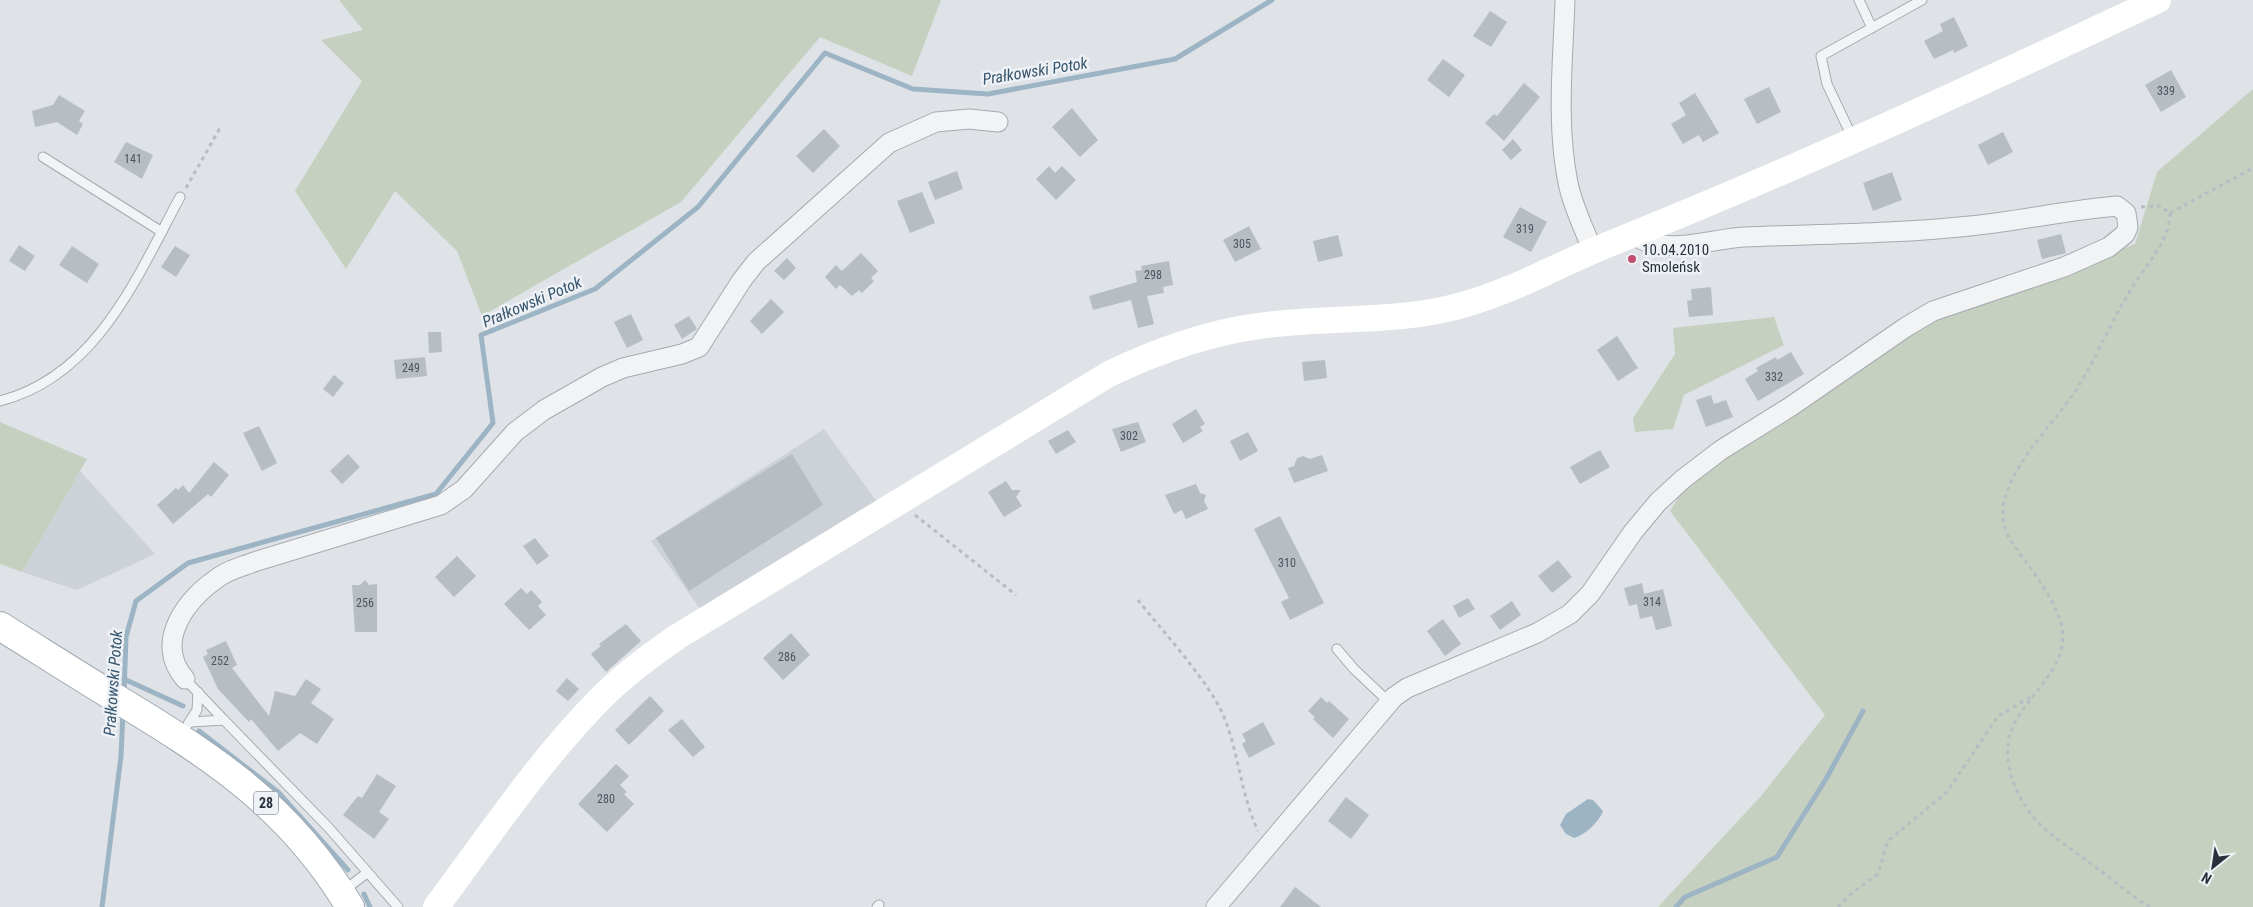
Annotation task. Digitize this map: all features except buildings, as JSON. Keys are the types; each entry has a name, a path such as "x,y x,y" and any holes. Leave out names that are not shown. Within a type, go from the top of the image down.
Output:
{"main road":[{"name":"28","path":"17,631 93,684 176,728 272,808 319,861 346,900"}],"street":[{"path":"1565,0 1561,120 1564,155 1576,212 1593,251"},
{"path":"436,907 566,735 623,678 677,637 1083,388 1125,366 1164,350 1228,331 1260,326 1431,312 1465,305 1518,285 1593,251 1854,142 2158,0"},
{"path":"192,686 176,669 172,660 172,638 184,613 194,599 210,584 225,574 254,562 441,505 464,489 515,432 544,410 602,377 623,368 682,354 699,347 742,280 756,262 889,143 936,122 969,120 998,122"},
{"path":"1216,907 1268,843 1389,702 1407,688 1537,633 1570,614 1590,594 1633,532 1658,502 1683,479 1721,450 1790,406 1906,327 1933,312 1959,301 2055,270 2109,247 2125,234 2128,227 2126,213 2117,206 1973,226 1912,231 1742,237 1666,246 1644,242 1634,235"}],"lane":[{"path":"1859,0 1872,28"},
{"path":"1854,142 1827,84 1822,56 1922,0"},
{"path":"43,157 162,232"},
{"path":"0,401 19,396 45,383 83,353 130,292 180,197"},
{"path":"1337,649 1354,669 1389,702"},
{"path":"192,686 328,827 367,874 398,907"},
{"path":"176,728 197,710 192,686"},
{"path":"176,728 224,720"},
{"path":"346,900 367,874"}],"path":[{"path":"180,197 220,128"},
{"path":"2170,213 2253,168"},
{"path":"2126,213 2143,206 2160,206 2170,213"},
{"path":"2150,907 2042,827 2021,799 2010,772 2008,747 2014,724 2057,664 2063,637 2050,597 2004,528 2004,499 2014,475 2076,389 2132,286 2161,245 2170,227 2170,213"},
{"path":"898,501 1016,595"},
{"path":"1138,600 1210,692 1223,716 1238,762 1250,813 1260,834 1268,843"},
{"path":"1838,907 1850,894 1878,874 1888,841 1947,792 1998,716 2033,695"}],"shaded area":[{"path":"824,429 877,502 701,610 651,541"},
{"path":"80,471 155,554 77,590 22,572"}],"green space":[{"path":"339,0 941,0 912,76 820,37 681,202 482,316 457,251 395,191 346,269 295,191 362,81 321,40 363,30"},
{"path":"2253,89 2253,907 1658,907 1761,796 1825,715 1670,511 1688,482 1940,314 2135,244 2157,172"},
{"path":"1774,317 1784,345 1684,395 1673,429 1635,432 1633,418 1675,354 1673,328"},
{"path":"0,422 87,459 22,572 0,564"}],"water":[{"path":"1588,799 1593,800 1603,811 1591,828 1574,838 1566,834 1560,825 1566,814"}],"waterway":[{"name":"Prałkowski Potok","path":"124,694 126,637 136,601 188,563 436,494 493,423 481,335 595,289 698,207 825,53 913,89 988,94 1175,59 1272,0"},
{"path":"124,679 183,706"},
{"path":"1676,907 1685,897 1777,857 1826,779 1863,711"},
{"name":"Prałkowski Potok","path":"102,907 121,756 123,712"},
{"path":"199,731 278,792 348,870"},
{"path":"364,894 370,907"}],"place":[{"name":"10.04.2010 Smoleńsk","path":"1632,259"}]}
